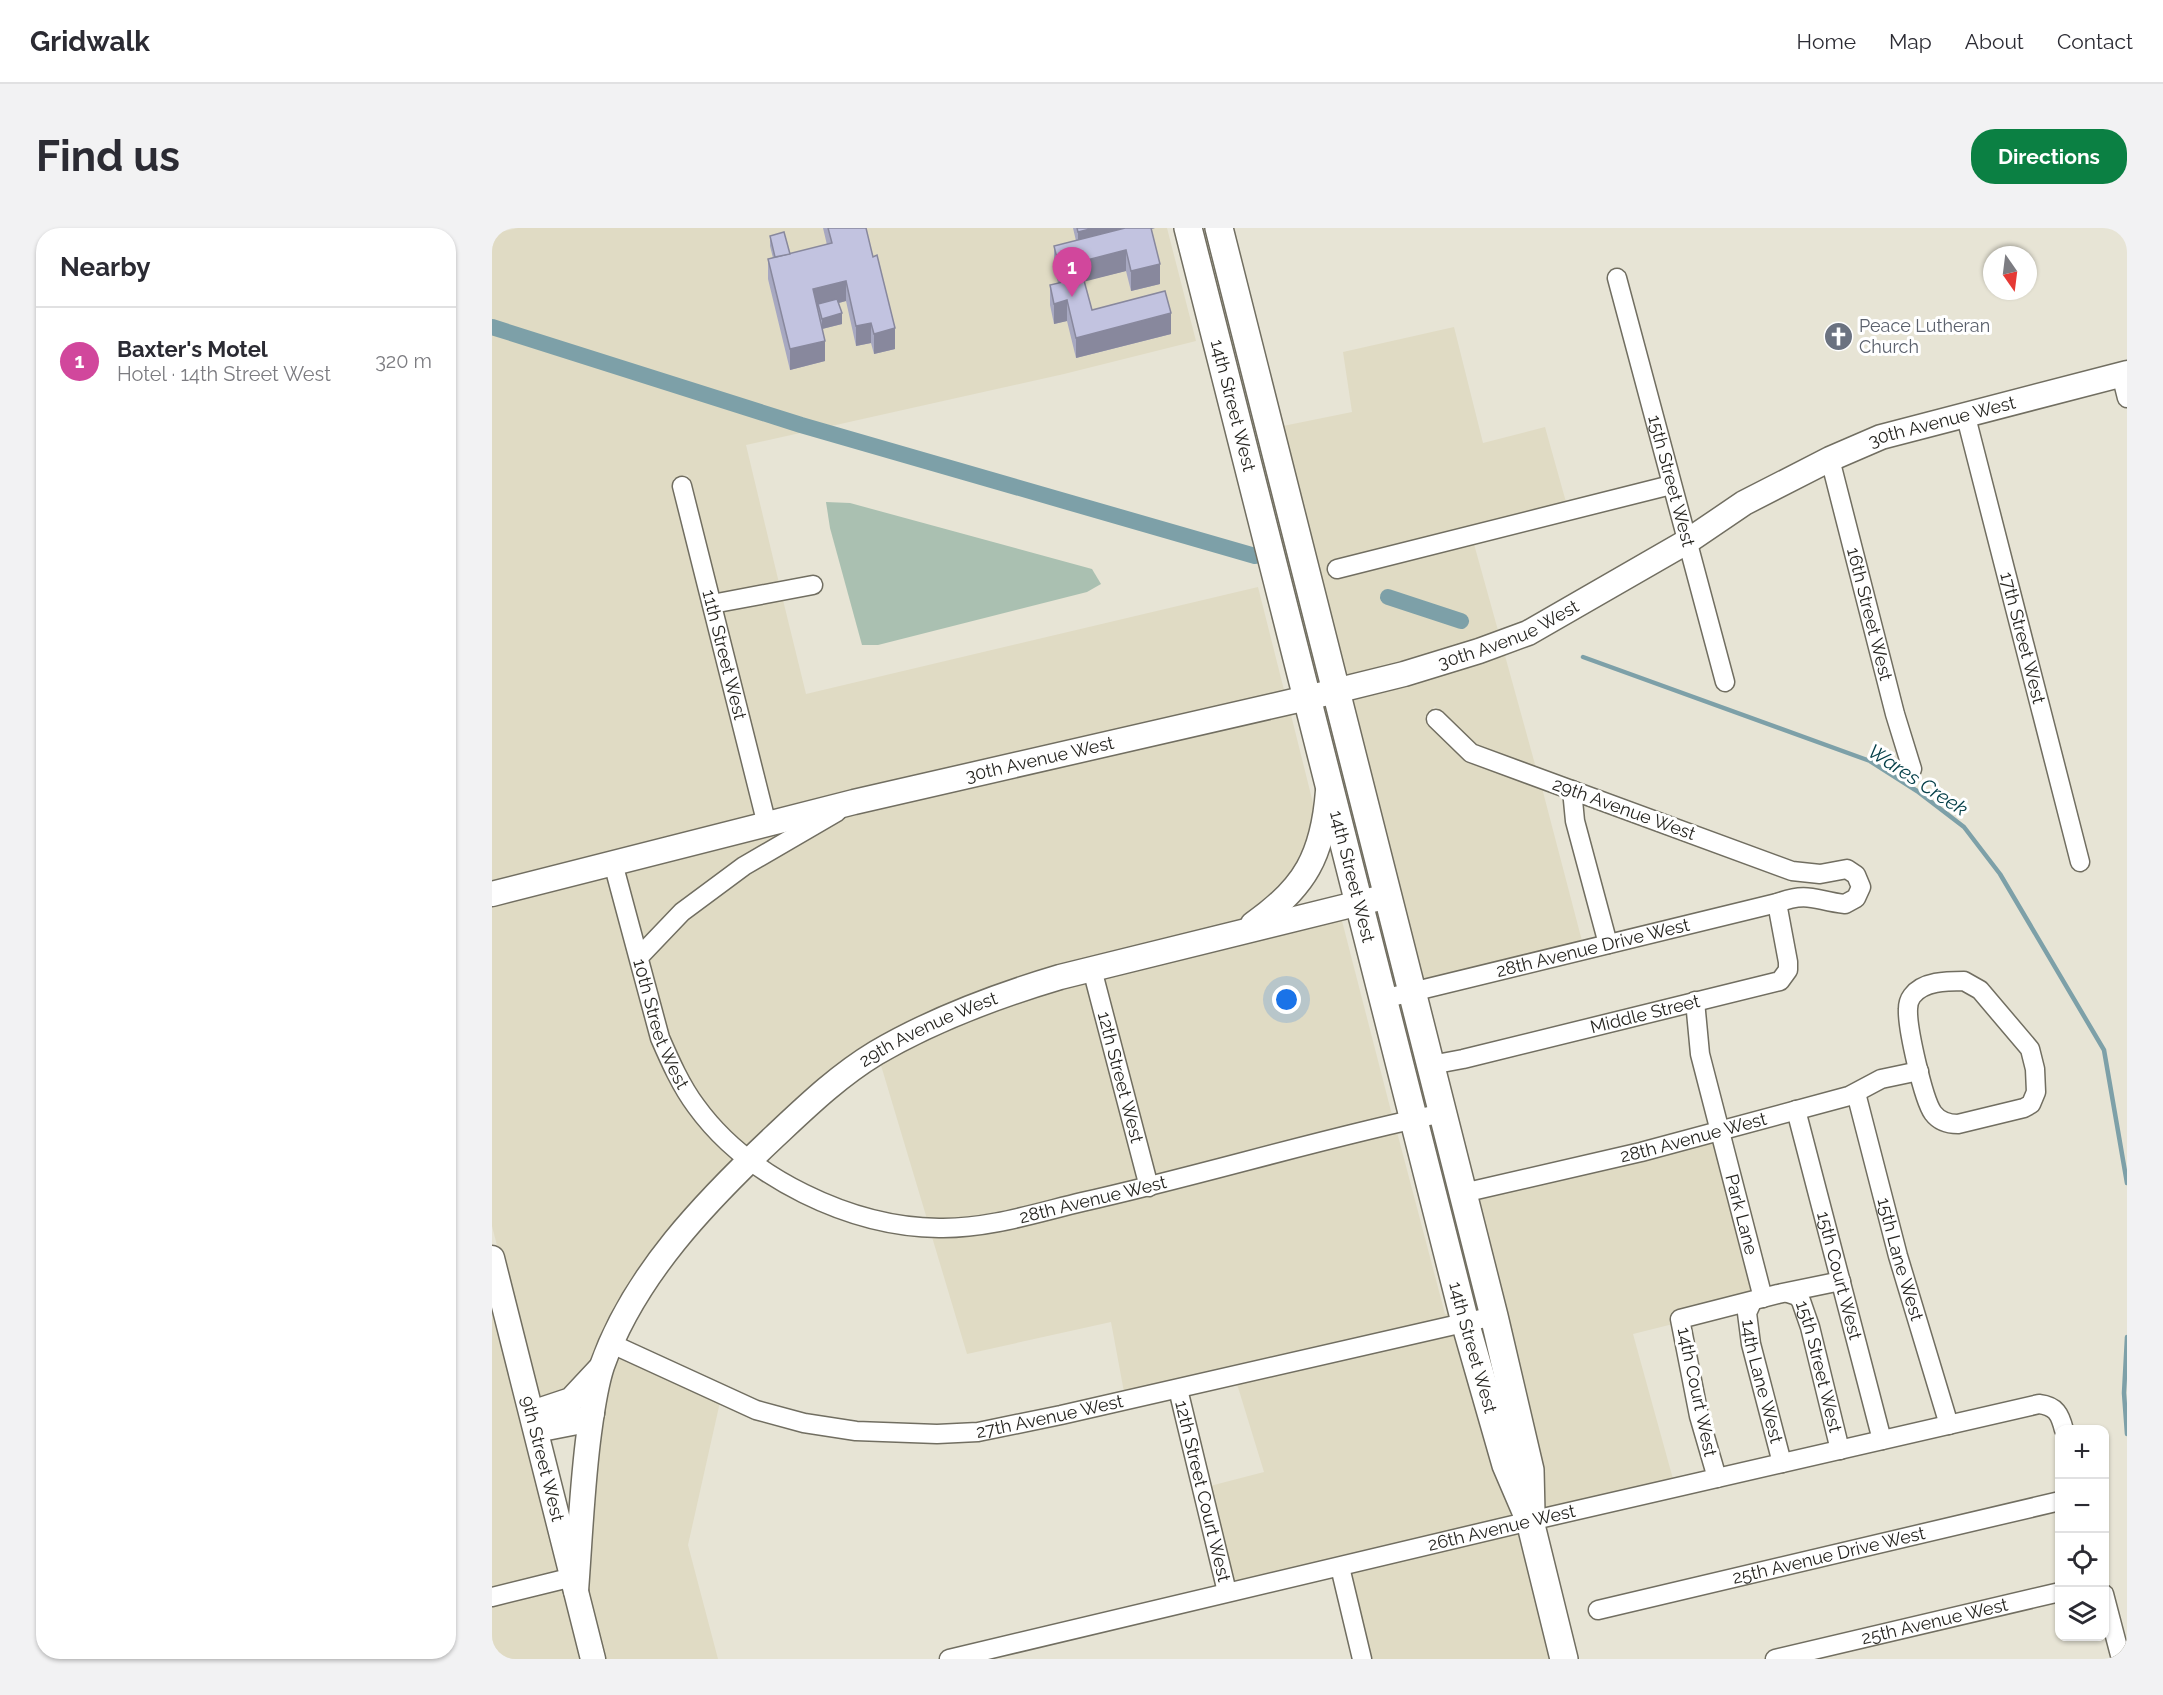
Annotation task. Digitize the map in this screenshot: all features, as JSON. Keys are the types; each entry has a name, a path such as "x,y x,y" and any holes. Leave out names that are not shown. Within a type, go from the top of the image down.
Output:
{"main road":[{"name":"14th Street West","path":"1188,228 1465,1322 1506,1465 1530,1521 1564,1659"},
{"name":"14th Street West","path":"1219,228 1494,1316 1530,1470 1530,1521"}],"street":[{"name":"15th Street West","path":"1617,278 1725,682"},
{"name":"30th Avenue West","path":"492,894 854,802 1307,698 1404,674 1479,651 1528,633 1688,541 1744,503 1881,436 2124,373"},
{"path":"2124,373 2127,398"},
{"name":"17th Street West","path":"1965,413 2080,862"},
{"name":"16th Street West","path":"1830,459 1895,714 1912,769"},
{"path":"1337,569 1671,485"},
{"name":"11th Street West","path":"682,486 767,825"},
{"path":"712,604 813,585"},
{"name":"29th Avenue West","path":"1436,719 1471,753 1802,873"},
{"path":"1242,932 1275,908 1307,872 1323,832 1329,783"},
{"path":"1572,790 1575,821 1608,944"},
{"name":"30th Avenue West","path":"639,957 682,912 744,866 854,802"},
{"name":"10th Street West","path":"613,863 660,1038 687,1092 711,1124 748,1161"},
{"path":"1847,869 1856,875 1861,887 1856,898 1845,904 1801,896 1802,873 1820,874 1847,869"},
{"name":"29th Avenue West","path":"574,1584 584,1467 592,1413 602,1366 627,1313 660,1259 748,1161 839,1077 903,1038 947,1016 1032,985 1388,896"},
{"name":"28th Avenue Drive West","path":"1383,999 1801,896"},
{"name":"Middle Street","path":"1431,1065 1780,981 1786,976 1788,963 1777,903"},
{"name":"12th Street West","path":"1092,969 1149,1187"},
{"path":"1964,981 1980,990 2030,1049 2035,1069 2036,1092 2031,1104 2024,1108 1952,1124 1942,1121 1933,1113 1919,1071 1908,1017 1907,1006 1910,998 1922,988 1932,984 1964,981"},
{"name":"Park Lane","path":"1695,1001 1700,1054 1758,1300"},
{"name":"28th Avenue West","path":"1463,1193 1641,1152 1856,1093 1881,1079 1919,1071"},
{"name":"15th Lane West","path":"1856,1093 1898,1256 1949,1425"},
{"name":"15th Court West","path":"1796,1110 1882,1440"},
{"name":"28th Avenue West","path":"748,1161 815,1199 846,1211 880,1221 921,1227 955,1227 995,1222 1149,1187 1443,1113"},
{"name":"9th Street West","path":"492,1258 593,1659"},
{"path":"1758,1300 1841,1281"},
{"name":"15th Street West","path":"1788,1293 1797,1296 1801,1301 1810,1327 1840,1450"},
{"name":"14th Lane West","path":"1758,1300 1747,1313 1751,1344 1782,1463"},
{"name":"14th Court West","path":"1717,1478 1699,1416 1680,1319 1758,1300"},
{"name":"27th Avenue West","path":"612,1344 756,1410 804,1423 856,1431 910,1434 978,1431 1061,1416 1494,1316"},
{"name":"29th Avenue West","path":"534,1421 571,1400 602,1366"},
{"name":"12th Street Court West","path":"1178,1389 1227,1592"},
{"name":"26th Avenue West","path":"949,1659 1530,1521 2039,1404 2055,1409 2061,1416 2063,1425"},
{"path":"534,1421 582,1421 592,1413"},
{"name":"25th Avenue Drive West","path":"1598,1610 2055,1502"},
{"path":"1340,1567 1362,1659"},
{"path":"492,1597 574,1584"},
{"name":"25th Avenue West","path":"1775,1659 2055,1593"},
{"path":"2109,1613 2121,1659"}],"shaded area":[{"path":"518,228 1167,228 1196,341 1064,374 746,445 779,583 717,594 688,475 673,479 757,818 492,885 492,234"},
{"path":"1454,327 1483,443 1545,427 1566,502 1328,562 1332,579 1474,544 1499,634 1341,680 1278,427 1352,412 1343,352"},
{"path":"1258,587 1285,694 772,814 722,612 783,600 806,694"},
{"path":"1504,652 1536,768 1474,745 1435,706 1425,719 1465,759 1542,788 1582,941 1418,981 1346,697"},
{"path":"1290,711 1317,819 1315,829 1288,882 1238,923 981,992 748,1149 717,1118 693,1088 668,1035 648,960 687,920 749,873 857,811"},
{"path":"791,828 740,858 677,905 643,940 624,870"},
{"path":"608,874 630,954 628,956 632,961 653,1040 736,1161 606,1336 581,1377 574,1385 537,1402 492,1226 492,904"},
{"path":"1341,917 1392,1115 1154,1177 1102,976"},
{"path":"1086,980 1139,1180 993,1213 954,1219 927,1219 880,1062 951,1024"},
{"path":"1397,1132 1445,1314 1455,1313 1455,1315 1124,1392 1111,1322 967,1354 932,1237 997,1231 1144,1198"},
{"path":"1714,1141 1753,1292 1750,1290 1747,1294 1678,1310 1672,1319 1673,1324 1633,1334 1673,1479 1539,1510 1473,1200 1643,1161"},
{"path":"492,1291 563,1570 492,1588"},
{"path":"1460,1332 1518,1514 1233,1582 1210,1486 1264,1472 1237,1384"},
{"path":"618,1353 720,1402 688,1545 718,1659 601,1659 590,1613 588,1537 601,1410"},
{"path":"1525,1531 1556,1659 1370,1659 1350,1573"},
{"path":"567,1588 585,1659 492,1659 492,1606"}],"green space":[{"path":"826,502 850,503 1092,569 1101,584 1087,592 878,645 862,645 830,528"}],"building":[{"path":"828,228 866,228 873,257 877,255 895,328 874,334 871,323 856,326 846,281 813,289 825,341 790,349 768,259 832,243"},
{"path":"1077,228 1094,228 1078,232"},
{"path":"1125,228 1151,228 1160,264 1131,271 1126,250 1079,262 1092,310 1165,291 1171,313 1076,338 1067,300 1054,304 1050,285 1063,282 1054,246"},
{"path":"784,232 790,254 775,257 770,236"},
{"path":"837,299 842,313 822,319 818,304"}],"waterway":[{"path":"492,327 801,425 1255,556"},
{"path":"1388,597 1461,621"},
{"name":"Wares Creek","path":"1583,657 1870,761 1917,791 1964,827 2000,874 2104,1050 2127,1183"},
{"name":"Wares Creek","path":"2127,1337 2124,1393 2127,1434"}],"place":[{"name":"Baxter's Motel","path":"1072,297"},
{"name":"Peace Lutheran Church","path":"1838,336"}]}
